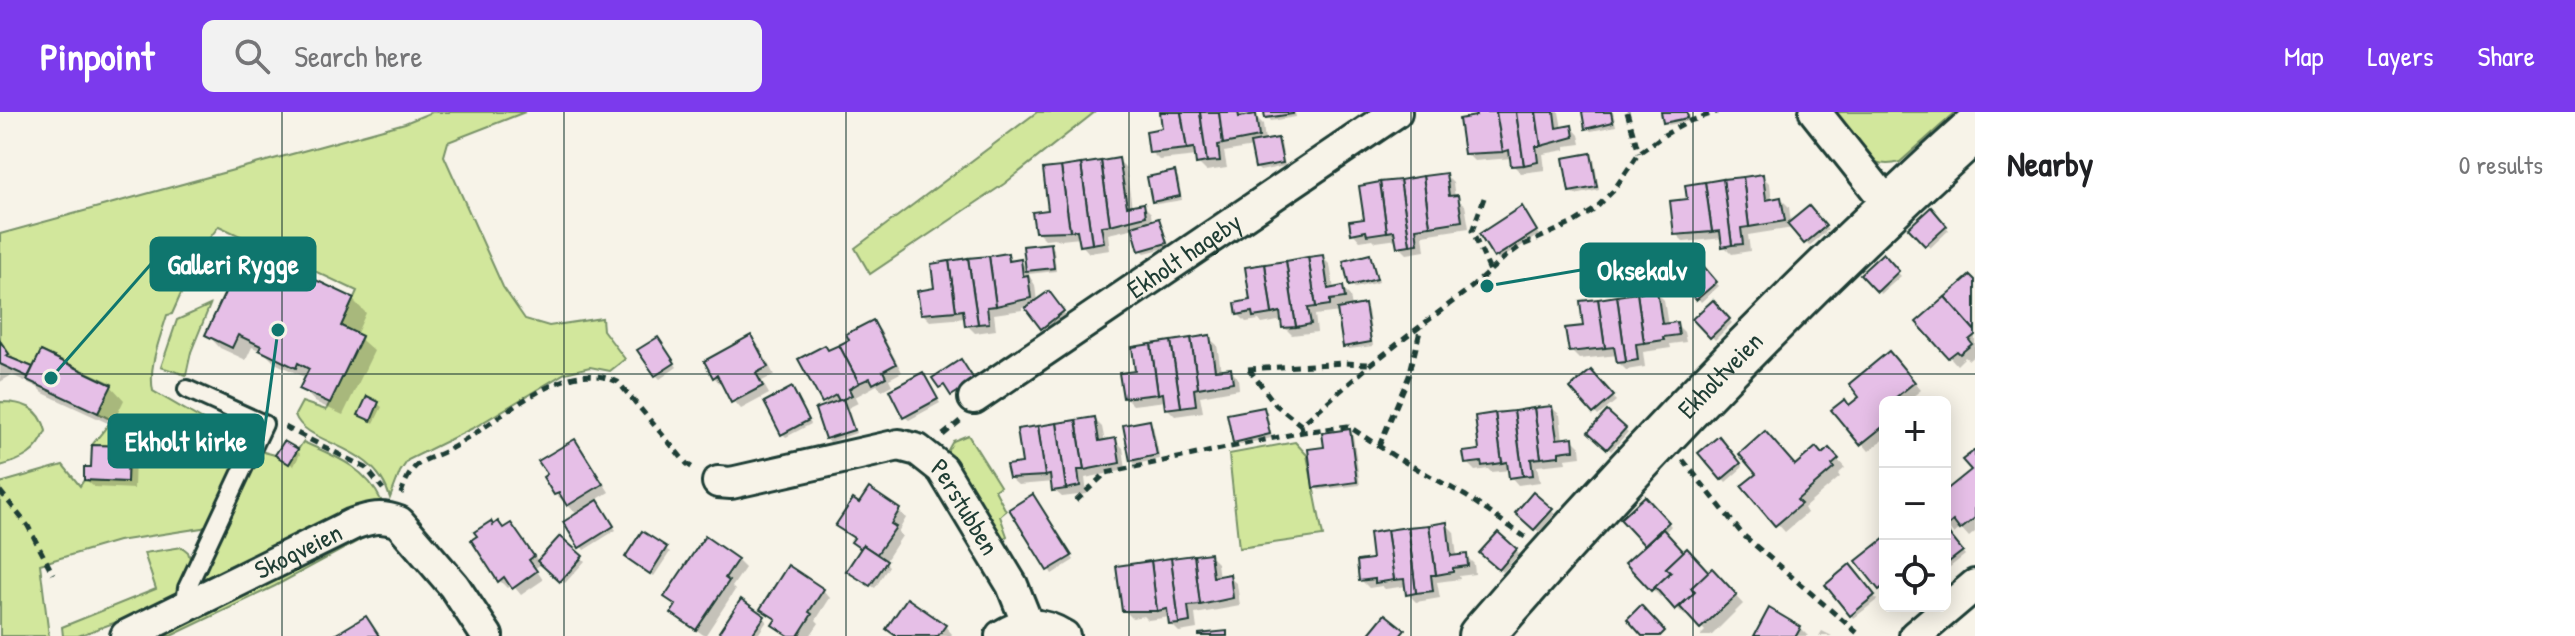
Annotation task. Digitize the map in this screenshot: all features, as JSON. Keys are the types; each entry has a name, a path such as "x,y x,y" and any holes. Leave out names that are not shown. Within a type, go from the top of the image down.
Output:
{"street":[{"name":"Ekholt hageby","path":"974,398 1396,112"},
{"path":"1815,112 1877,190 1893,203"},
{"name":"Ekholtveien","path":"1481,636 1658,437 1747,345 1893,203 1975,129"},
{"name":"Perstubben","path":"718,482 731,483 899,445 918,450 942,469 1012,585 1015,630"},
{"name":"Skogveien","path":"126,636 353,524 374,516 386,517"},
{"path":"386,517 399,522 454,586 487,636"},
{"path":"1915,636 1943,624 1975,585"},
{"path":"1015,630 1050,627 1064,636"}],"lane":[{"path":"183,609 187,588 264,424 187,389"}],"path":[{"path":"1627,112 1639,153"},
{"path":"1302,428 1370,365 1521,246 1594,210 1613,191 1639,153 1690,121 1717,112"},
{"path":"1484,198 1472,231 1490,271"},
{"path":"1379,446 1409,376 1421,326"},
{"path":"1302,428 1276,405 1248,369 1344,363 1370,365"},
{"path":"386,517 418,464 449,450 550,387 571,378 589,375 604,376 618,382 687,464 718,482"},
{"path":"918,450 958,424 974,398"},
{"path":"264,424 277,424 298,432 366,468 386,492 386,517"},
{"path":"1076,501 1106,473 1302,428 1348,426 1466,496 1552,554"},
{"path":"1675,452 1743,535 1861,636"},
{"path":"0,491 28,526 53,574"}],"green space":[{"path":"432,112 525,112 448,142 444,156 503,287 525,319 549,326 602,318 603,330 625,359 610,371 590,367 565,373 475,427 408,460 390,498 371,466 313,434 295,415 302,402 326,410 362,337 341,326 357,291 219,226 201,249 172,314 167,315 152,372 153,391 239,441 239,453 208,527 118,541 40,564 49,636 0,636 0,483 63,465 80,486 84,480 127,482 128,446 92,445 112,420 98,413 112,384 41,351 33,367 6,356 9,354 0,341 0,234 405,123"},
{"path":"1037,112 1095,112 1004,184 870,274 855,248"},
{"path":"1827,112 1956,112 1900,162 1887,164 1866,158 1849,142"},
{"path":"210,305 191,352 186,375 161,367 177,320"},
{"path":"0,402 16,403 35,411 46,431 28,454 0,466"},
{"path":"968,435 1000,486 995,490 1006,511 1000,516 1007,536 998,542 944,457 953,441"},
{"path":"303,442 358,471 382,502 191,593 260,451 289,463"},
{"path":"1295,442 1307,455 1323,536 1239,548 1229,454"},
{"path":"380,529 275,586 171,636 151,636 370,530"},
{"path":"182,547 188,552 192,565 177,600 78,636 63,636 62,627 156,589 144,553"}],"building":[{"path":"1160,112 1181,112 1187,149 1149,153 1146,131 1162,128"},
{"path":"1181,112 1200,112 1207,162 1196,164 1194,148 1187,149"},
{"path":"1200,112 1219,112 1223,144 1218,145 1220,161 1207,162"},
{"path":"1219,112 1238,112 1239,117 1256,114 1259,137 1223,144"},
{"path":"1264,112 1293,112 1293,114 1265,118"},
{"path":"1475,112 1496,112 1503,152 1464,154 1459,119 1476,116"},
{"path":"1496,112 1516,112 1524,165 1511,166 1509,150 1503,152"},
{"path":"1516,112 1536,112 1541,146 1536,146 1538,162 1524,165"},
{"path":"1536,112 1554,112 1556,128 1572,125 1574,137 1541,146"},
{"path":"1582,112 1611,112 1613,122 1585,129"},
{"path":"1661,112 1687,112 1688,118 1663,123"},
{"path":"1278,138 1283,163 1255,168 1250,143"},
{"path":"1591,153 1597,187 1569,192 1563,158"},
{"path":"1119,158 1127,206 1144,203 1146,216 1110,225 1101,161"},
{"path":"1101,161 1110,225 1101,226 1104,242 1092,244 1081,164"},
{"path":"1081,164 1092,244 1080,246 1077,230 1070,231 1061,167"},
{"path":"1061,167 1070,231 1035,232 1032,212 1048,210 1043,169"},
{"path":"1175,171 1180,196 1152,202 1147,177"},
{"path":"1446,173 1449,196 1458,195 1462,221 1430,226 1423,176"},
{"path":"1763,174 1766,200 1781,197 1785,221 1749,227 1743,177"},
{"path":"1423,176 1430,226 1416,228 1418,244 1410,245 1400,180"},
{"path":"1743,177 1749,227 1741,228 1743,244 1732,245 1723,179"},
{"path":"1723,179 1732,245 1722,247 1720,231 1712,232 1705,182"},
{"path":"1400,180 1410,245 1397,247 1394,231 1387,232 1380,182"},
{"path":"1380,182 1387,232 1351,234 1349,221 1364,219 1359,186"},
{"path":"1705,182 1712,232 1674,235 1670,201 1687,199 1685,185"},
{"path":"1522,206 1537,231 1494,258 1479,234"},
{"path":"1809,206 1826,226 1804,244 1787,224"},
{"path":"1931,207 1947,226 1925,246 1908,228"},
{"path":"1159,218 1167,243 1139,251 1132,226"},
{"path":"1051,243 1054,268 1026,271 1023,246"},
{"path":"1008,253 1009,261 1021,259 1023,276 1028,275 1031,298 996,306 989,256"},
{"path":"1883,253 1899,271 1877,292 1860,274"},
{"path":"1370,254 1377,279 1349,286 1343,261"},
{"path":"1323,255 1328,289 1343,286 1345,298 1330,300 1330,305 1316,307 1308,257"},
{"path":"1694,255 1717,282 1696,300 1673,272"},
{"path":"989,256 996,306 987,307 989,323 978,324 968,258"},
{"path":"1308,257 1316,307 1308,308 1311,324 1296,327 1286,261"},
{"path":"968,258 978,324 965,326 963,310 956,311 949,261"},
{"path":"949,261 956,311 921,314 917,291 934,288 931,264"},
{"path":"1286,261 1296,327 1282,328 1280,312 1272,314 1265,264"},
{"path":"1265,264 1272,314 1253,317 1252,312 1237,315 1235,303 1250,300 1245,267"},
{"path":"238,265 264,277 268,268 297,282 301,273 354,298 341,326 362,336 330,403 299,389 309,369 298,363 296,368 259,350 261,346 238,335 232,348 205,335"},
{"path":"1970,275 1975,280 1975,331 1945,297"},
{"path":"1657,290 1662,324 1677,322 1679,335 1644,343 1637,293"},
{"path":"1049,291 1064,311 1041,329 1025,308"},
{"path":"1637,293 1644,343 1636,344 1638,360 1626,362 1617,296"},
{"path":"1617,296 1626,362 1617,363 1614,347 1605,348 1598,299"},
{"path":"1945,297 1975,331 1969,340 1972,344 1960,354 1957,351 1948,358 1916,322"},
{"path":"1598,299 1605,348 1569,352 1565,328 1583,326 1580,301"},
{"path":"1713,300 1730,319 1710,338 1692,319"},
{"path":"1365,304 1371,342 1343,347 1337,309"},
{"path":"873,320 896,364 883,371 886,377 873,384 870,378 859,383 839,345 849,340 846,334"},
{"path":"751,335 768,367 756,373 763,386 731,403 717,375 713,378 704,361"},
{"path":"1210,335 1215,370 1231,368 1233,382 1198,388 1191,338"},
{"path":"658,337 675,363 655,376 637,350"},
{"path":"1191,338 1198,388 1194,389 1196,405 1181,407 1171,341"},
{"path":"0,341 9,354 6,356 33,367 28,377 0,364"},
{"path":"1171,341 1181,407 1165,409 1163,393 1158,394 1151,344"},
{"path":"1151,344 1158,394 1123,398 1119,373 1135,371 1132,347"},
{"path":"825,345 828,350 839,345 859,383 849,389 852,395 839,401 836,395 822,403 798,359"},
{"path":"41,351 112,385 98,413 27,380"},
{"path":"1889,351 1915,382 1898,396 1879,396 1879,430 1860,445 1831,410 1845,399 1849,405 1859,397 1849,384"},
{"path":"961,359 975,381 951,396 944,385 939,388 932,378"},
{"path":"1591,370 1614,396 1593,414 1570,388"},
{"path":"923,372 938,399 903,418 889,390"},
{"path":"792,387 809,420 781,435 764,402"},
{"path":"367,396 379,402 371,421 358,415"},
{"path":"843,399 854,430 825,439 815,409"},
{"path":"1552,406 1557,439 1573,437 1574,450 1541,458 1534,408"},
{"path":"1264,407 1270,434 1233,443 1227,414"},
{"path":"1534,408 1541,458 1531,459 1533,475 1523,476 1514,411"},
{"path":"1514,411 1523,476 1509,478 1507,462 1502,463 1495,413"},
{"path":"1607,411 1626,428 1607,449 1588,432"},
{"path":"1495,413 1502,463 1482,466 1481,462 1465,464 1463,452 1479,450 1475,416"},
{"path":"1095,417 1099,441 1116,438 1120,463 1084,470 1076,420"},
{"path":"1076,420 1084,470 1078,470 1080,486 1066,489 1057,423"},
{"path":"1150,420 1157,455 1130,461 1123,425"},
{"path":"1057,423 1066,489 1052,491 1050,475 1045,476 1038,426"},
{"path":"1038,426 1045,476 1009,478 1006,465 1022,463 1017,429"},
{"path":"1350,429 1357,482 1313,488 1308,449 1324,447 1322,433"},
{"path":"1765,431 1795,465 1816,447 1822,454 1829,448 1839,459 1832,465 1834,468 1797,500 1801,504 1775,526 1741,486 1756,474 1739,454"},
{"path":"1719,436 1741,463 1721,480 1698,453"},
{"path":"575,439 603,484 567,506 559,493 554,495 543,477 547,474 538,461"},
{"path":"284,441 298,449 289,464 275,455"},
{"path":"92,445 128,446 127,482 84,480 84,467 91,467"},
{"path":"1975,450 1975,518 1960,530 1953,521 1951,523 1951,486 1971,470 1962,460"},
{"path":"869,488 900,509 891,524 896,527 877,554 863,545 861,549 851,542 854,538 835,526 853,499 859,503"},
{"path":"1533,492 1553,509 1534,530 1515,513"},
{"path":"1033,494 1072,556 1047,571 1009,509"},
{"path":"1645,496 1669,522 1644,545 1620,519"},
{"path":"598,500 614,526 579,548 563,522"},
{"path":"491,521 493,525 498,521 503,528 511,523 534,556 529,560 537,571 512,589 504,577 498,582 471,540 477,536 474,532"},
{"path":"1447,522 1451,556 1467,554 1468,566 1436,575 1429,525"},
{"path":"1429,525 1436,575 1431,575 1433,591 1416,593 1408,527"},
{"path":"1408,527 1416,593 1406,595 1404,579 1394,580 1387,530"},
{"path":"1663,529 1684,552 1666,568 1671,572 1651,591 1625,563"},
{"path":"1387,530 1394,580 1375,583 1375,579 1359,581 1357,561 1372,559 1369,533"},
{"path":"642,531 667,547 650,574 625,557"},
{"path":"1498,532 1517,549 1499,570 1479,553"},
{"path":"560,536 583,556 560,582 537,561"},
{"path":"705,536 738,559 725,578 729,581 696,630 671,613 676,605 664,597"},
{"path":"1951,536 1963,551 1951,560"},
{"path":"1879,543 1879,590 1856,561"},
{"path":"863,545 887,561 870,586 846,571"},
{"path":"1687,548 1709,572 1691,588 1694,593 1675,610 1655,587 1671,572 1666,568"},
{"path":"1210,553 1213,577 1230,574 1233,598 1200,605 1194,555"},
{"path":"1194,555 1200,605 1188,606 1190,622 1179,624 1171,558"},
{"path":"1171,558 1179,624 1169,625 1167,609 1157,611 1151,561"},
{"path":"1151,561 1157,611 1122,611 1116,566"},
{"path":"1850,564 1875,595 1850,616 1825,585"},
{"path":"788,565 824,589 798,636 789,636 772,625 776,619 760,609"},
{"path":"1712,568 1737,595 1700,629 1680,607 1695,592 1691,588"},
{"path":"907,598 946,625 938,636 896,636 886,629"},
{"path":"741,599 765,616 751,636 725,636 719,632"},
{"path":"1641,605 1665,631 1660,636 1642,636 1627,619"},
{"path":"1769,608 1801,627 1796,636 1754,636"},
{"path":"1385,614 1405,630 1400,636 1367,636"},
{"path":"366,616 379,636 333,636"},
{"path":"1227,631 1227,636 1199,636 1199,634"}],"place":[{"name":"Oksekalv","path":"1487,286"},
{"name":"Ekholt kirke","path":"278,330"},
{"name":"Galleri Rygge","path":"51,378"}]}
